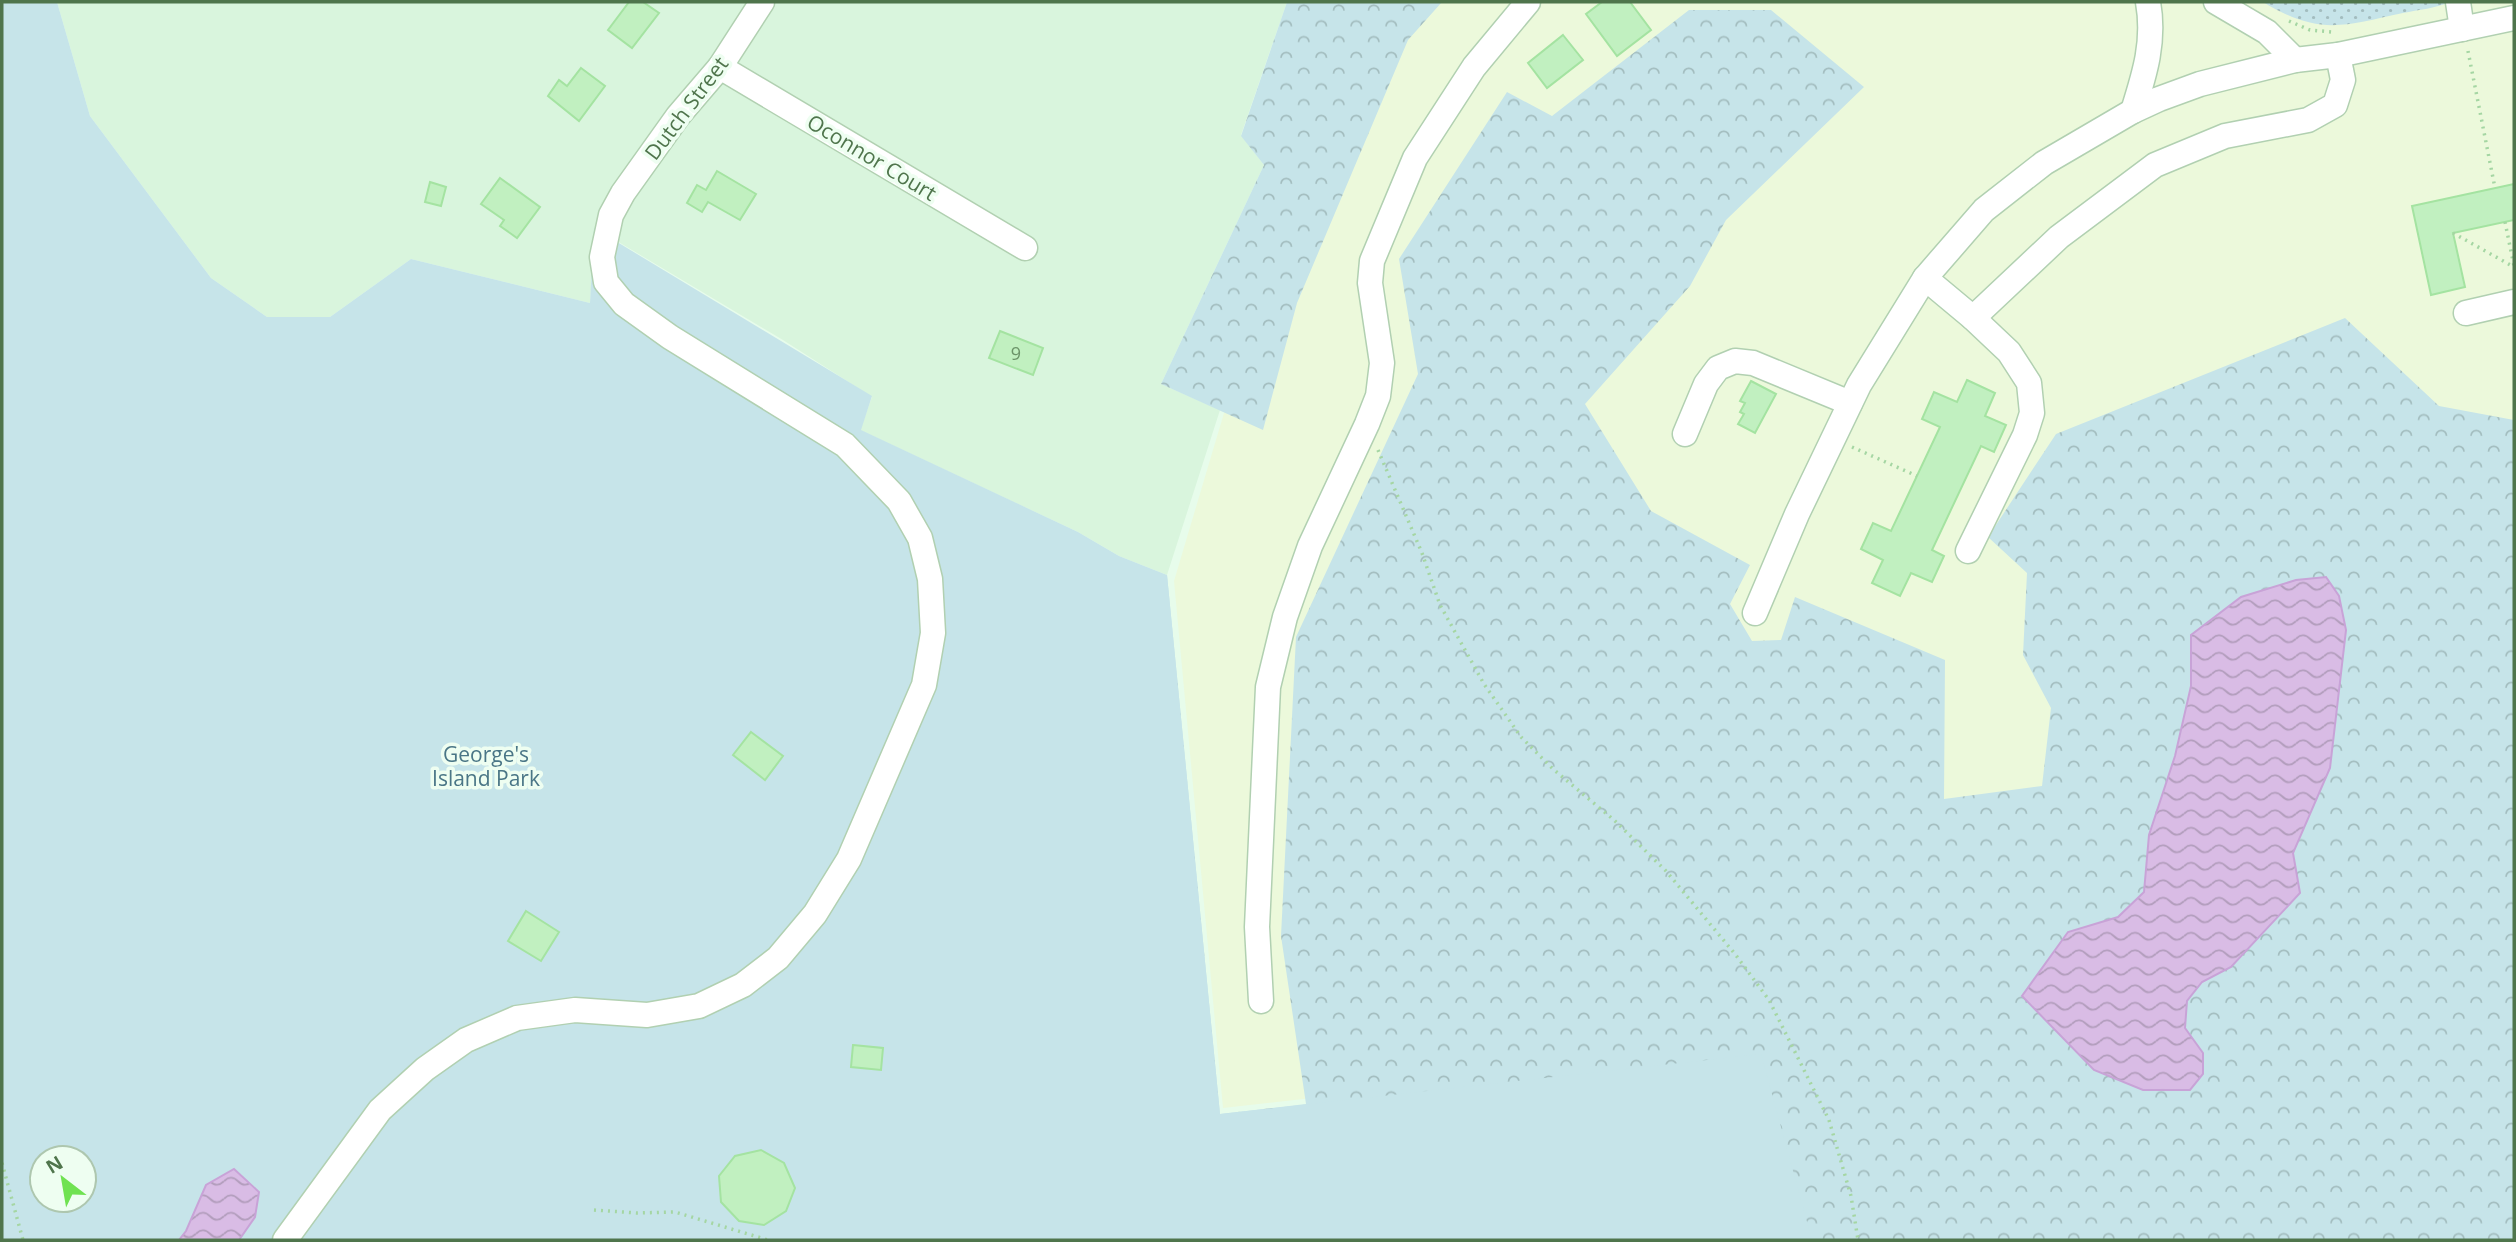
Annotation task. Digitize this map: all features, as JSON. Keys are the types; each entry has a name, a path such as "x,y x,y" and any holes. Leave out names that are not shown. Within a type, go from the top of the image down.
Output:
{"street":[{"name":"Dutch Street","path":"285,1240 380,1110 425,1069 466,1040 517,1018 575,1010 646,1015 699,1006 743,985 778,958 815,914 849,859 924,685 933,633 930,579 920,538 899,501 845,445 670,337 624,304 606,282 601,257 611,215 622,193 678,116 720,66 762,2"},
{"path":"1261,1002 1257,927 1268,687 1285,617 1310,546 1378,396 1382,363 1370,283 1372,261 1415,158 1474,67 1528,2"},
{"path":"2133,111 2145,73 2152,25 2148,2"},
{"path":"2216,2 2267,32 2295,60"},
{"path":"2458,2 2462,29"},
{"path":"1755,613 1797,514 1859,385 1925,278 1984,210 2044,163 2133,111 2200,84 2295,60 2339,43 2462,29 2514,18"},
{"path":"1973,318 2059,237 2155,165 2225,136 2308,120 2335,105 2343,80 2339,43"},
{"name":"Oconnor Court","path":"720,66 1025,248"},
{"path":"1925,278 2009,352 2029,383 2032,413 2025,435 1968,551"},
{"path":"2466,313 2514,302"},
{"path":"1685,434 1706,384 1718,368 1735,361 1753,363 1850,403"}],"path":[{"path":"2280,16 2339,43"},
{"path":"2479,48 2468,50 2495,188"},
{"path":"2505,222 2514,266"},
{"path":"2453,233 2514,266"},
{"path":"1367,424 1422,553 1440,605 1484,684 1521,737 1553,769 1614,820 1666,871 1735,954 1769,1000 1829,1120 1849,1185 1858,1240"},
{"path":"1851,447 1917,476"},
{"path":"2,1163 23,1240"},
{"path":"594,1210 674,1212 768,1240"}],"shaded area":[{"path":"57,2 1287,2 1241,135 1264,165 1161,384 1220,410 1167,575 1119,556 1078,532 860,430 872,397 783,340 595,228 590,303 411,259 330,317 267,317 211,278 90,116"},
{"path":"1302,2 2514,2 2514,1240 1766,1047 1223,1108 1174,581 1224,413 1223,340"}],"green space":[{"name":"George's Island Park","path":"2,2 57,2 90,116 211,278 267,317 330,317 411,259 590,303 594,228 872,396 861,430 1078,532 1119,556 1167,575 1220,1114 1761,1054 1812,1240 2,1240"},
{"path":"1287,2 1442,2 1408,40 1297,303 1263,430 1161,384 1264,165 1241,136"},
{"path":"2263,2 2450,2 2364,22 2332,25 2300,20"},
{"path":"1689,10 1771,10 1864,87 1726,220 1690,286 1585,404 1651,511 1750,565 1730,604 1752,641 1781,640 1795,597 1945,660 1944,799 2042,786 2051,708 2023,655 2027,573 1988,537 2056,434 2345,318 2439,406 2514,420 2514,1240 890,1240 1167,575 1220,1114 1306,1104 1281,936 1296,637 1418,374 1399,259 1507,92 1552,116","holes":["2192,635 2330,768 2293,853 2300,893 2231,967 2202,982 2186,1001 2185,1028 2203,1053 2203,1074 2057,1031 2022,996 2068,932 2118,917 2144,893 2149,835 2175,756 2191,686"]}],"water":[{"path":"2326,577 2339,596 2346,630 2330,768 2293,853 2300,893 2231,967 2202,982 2187,1001 2185,1028 2203,1053 2203,1074 2190,1090 2143,1090 2094,1070 2022,996 2068,932 2118,917 2144,892 2149,835 2175,756 2191,686 2191,635 2241,597 2296,580"},
{"path":"234,1169 259,1192 255,1217 239,1240 179,1240 186,1231 206,1185"}],"building":[{"path":"629,2 643,2 659,13 632,48 608,30"},
{"path":"1602,2 1630,2 1651,30 1617,56 1586,14"},
{"path":"1563,35 1583,60 1547,88 1528,63"},
{"path":"581,68 605,86 579,121 548,96 559,80 567,86"},
{"path":"717,171 756,194 740,220 708,202 702,212 687,203 697,185 706,190"},
{"path":"500,178 540,207 517,238 500,226 504,220 481,204"},
{"path":"430,182 446,187 441,206 425,202"},
{"path":"2514,184 2514,220 2453,233 2465,287 2431,295 2412,206"},
{"path":"1000,331 1043,348 1033,375 989,358"},
{"path":"1967,380 1995,393 1985,416 2006,425 1994,452 1981,446 1932,550 1944,556 1932,582 1911,573 1900,596 1872,583 1883,560 1861,549 1873,523 1891,531 1940,427 1922,419 1934,392 1957,402"},
{"path":"1751,381 1776,394 1755,433 1738,424 1744,414 1740,412 1745,403 1740,401"},
{"path":"751,732 783,756 765,780 733,755"},
{"path":"526,911 559,932 541,961 508,941"},
{"path":"853,1045 883,1048 881,1070 851,1067"},
{"path":"761,1150 784,1163 795,1188 786,1211 764,1225 739,1221 721,1202 719,1176 735,1156"}]}
